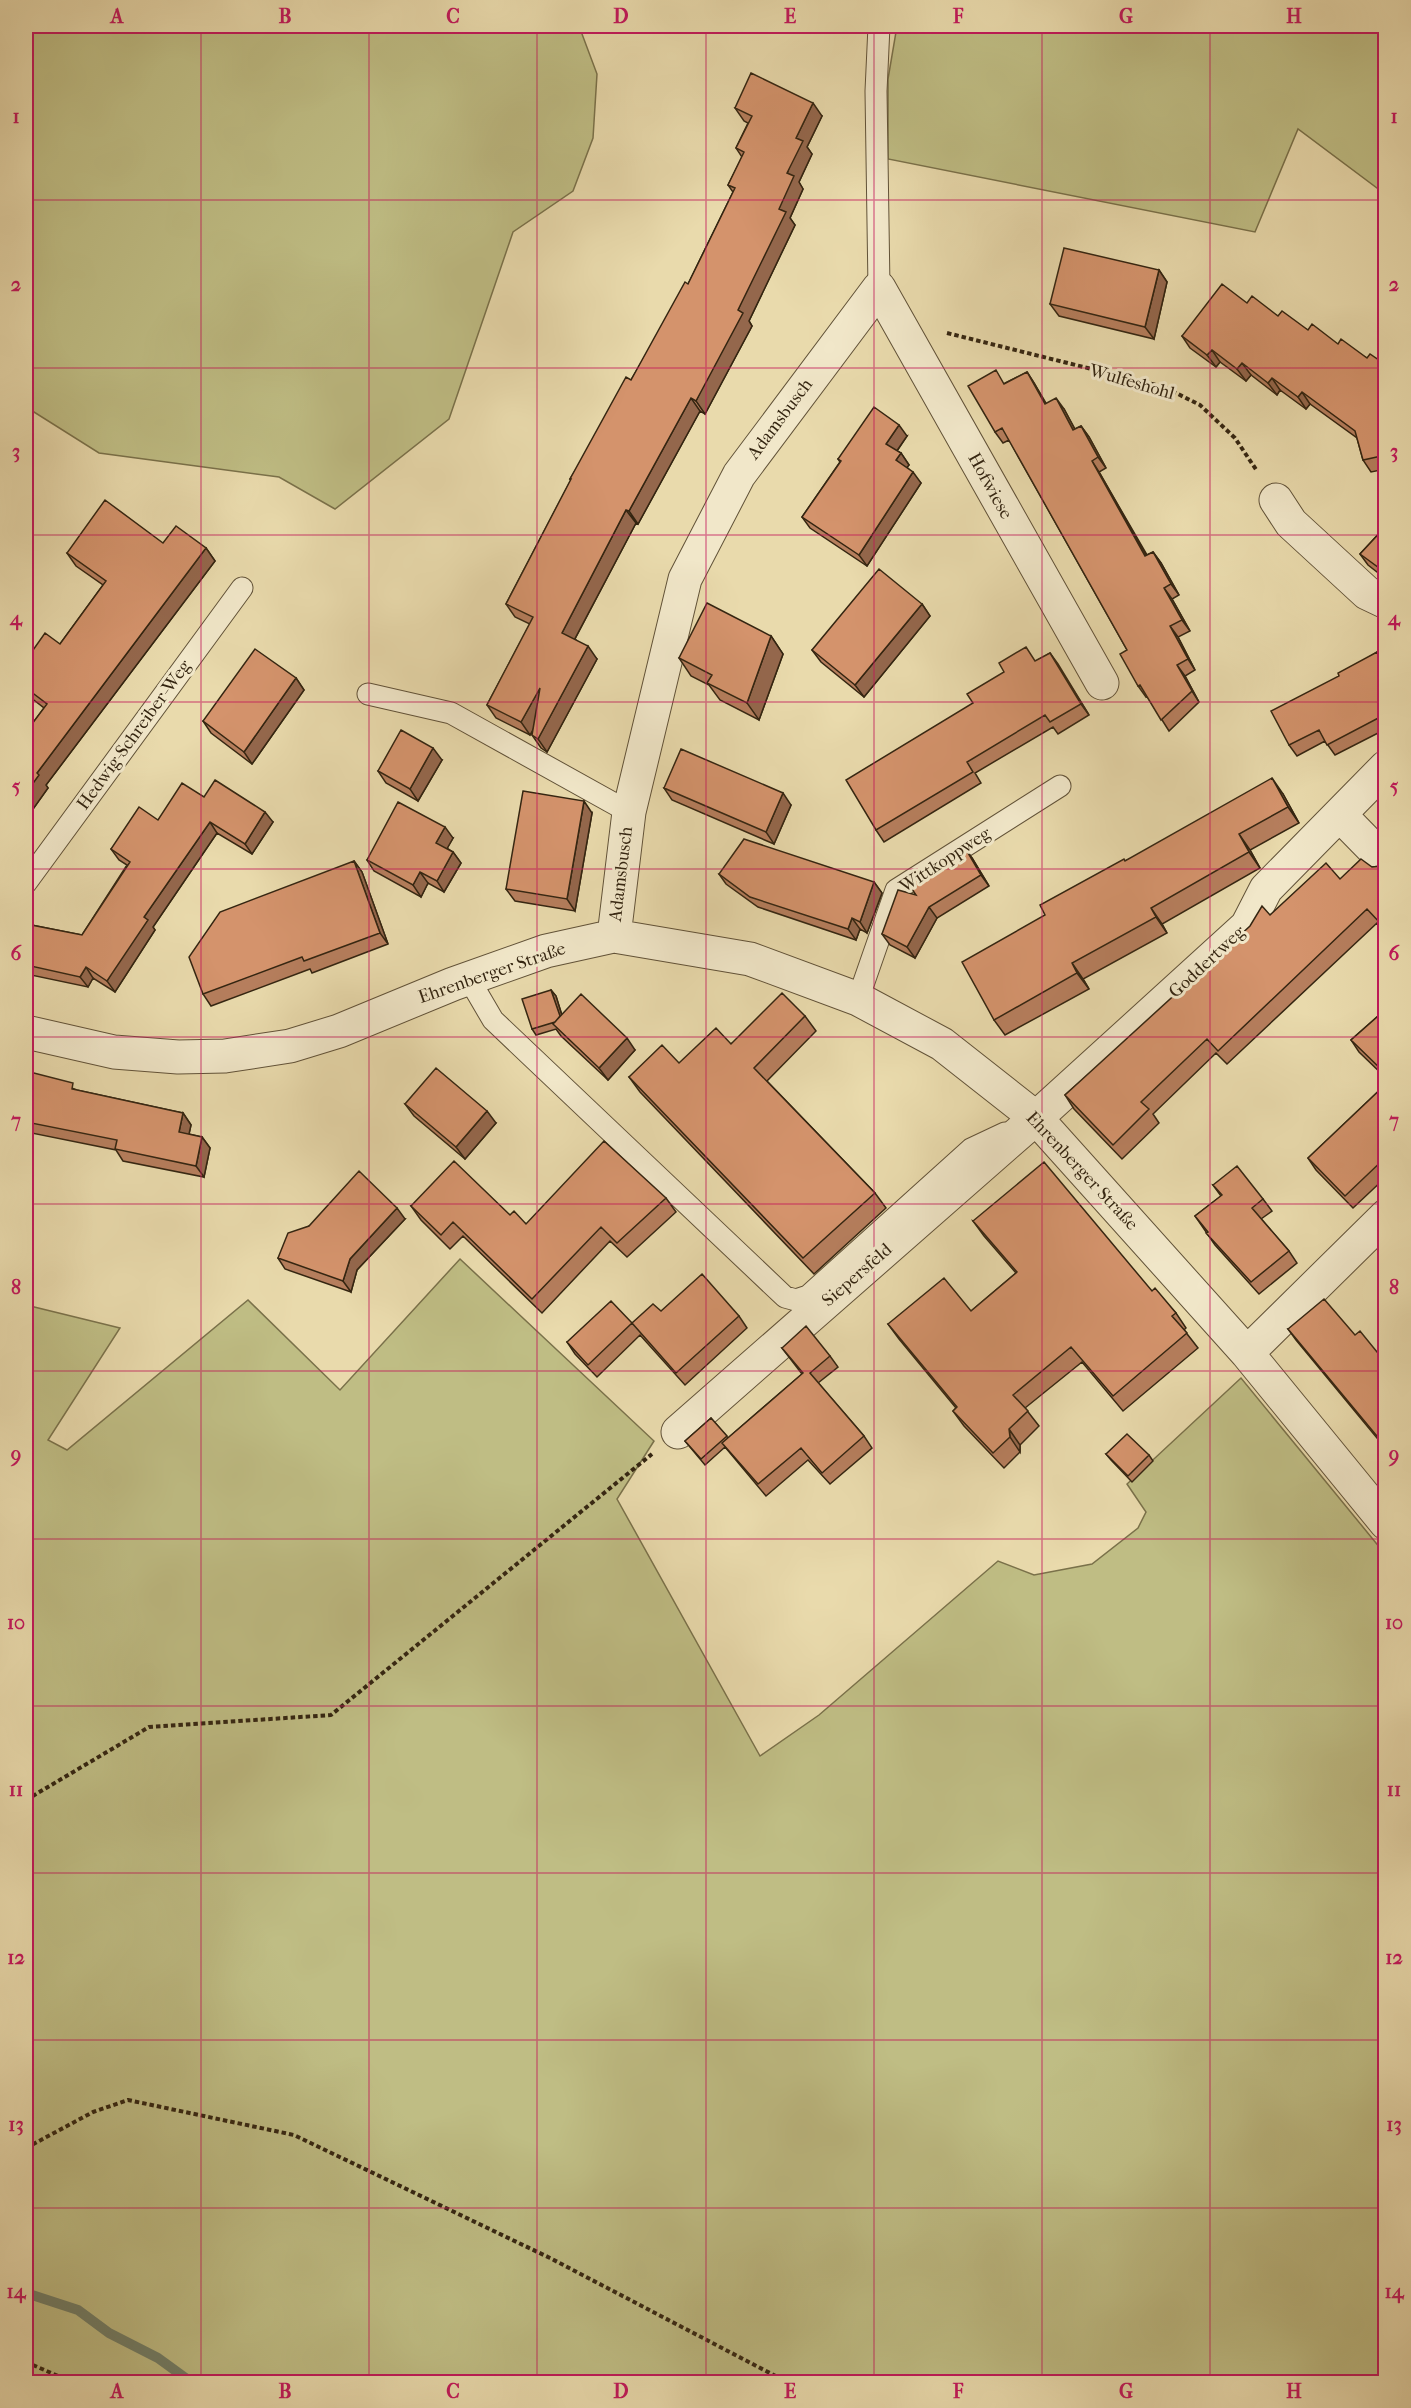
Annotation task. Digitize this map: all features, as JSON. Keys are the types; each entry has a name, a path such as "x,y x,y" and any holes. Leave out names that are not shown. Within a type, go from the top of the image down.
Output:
{"street":[{"name":"Hofwiese","path":"879,288 1101,683"},
{"name":"Adamsbusch","path":"614,936 629,812 685,579 739,475 879,288"},
{"path":"1276,500 1291,523 1367,593 1386,602"},
{"name":"Goddertweg","path":"1036,1118 1247,926 1266,889 1386,767"},
{"path":"1340,815 1386,862"},
{"name":"Ehrenberger Straße","path":"26,1032 114,1052 178,1058 225,1056 290,1046 339,1031 546,951 614,936 750,959 858,999 942,1044 1036,1118 1247,1353 1386,1523"},
{"name":"Siepersfeld","path":"678,1432 1036,1118"},
{"path":"1247,1353 1386,1216"}],"lane":[{"path":"879,26 876,91 879,288"},
{"name":"Hedwig-Schreiber-Weg","path":"26,883 242,588"},
{"name":"Adamsbusch","path":"368,694 451,713 629,812"},
{"name":"Wittkoppweg","path":"858,999 896,890 1060,786"},
{"path":"469,979 493,1020 785,1297 795,1300 808,1296 971,1149 1036,1118"}],"path":[{"name":"Wulfeshohl","path":"945,333 1164,387 1200,405 1235,438 1276,500"},
{"path":"26,1800 149,1727 331,1715 678,1432"},
{"path":"26,2148 93,2112 128,2100 294,2135 550,2258 787,2382"},
{"path":"26,2362 72,2382"}],"shaded area":[{"path":"26,26 579,26 597,74 593,138 573,191 513,232 449,419 335,509 279,477 99,453 26,407"},
{"path":"897,26 1385,26 1385,194 1298,129 1255,232 888,159 888,79"},
{"path":"460,1259 654,1441 617,1499 760,1756 819,1715 998,1561 1034,1575 1092,1564 1138,1528 1146,1512 1127,1484 1241,1378 1385,1554 1385,2382 26,2382 26,1305 120,1328 48,1440 67,1450 248,1300 340,1390"}],"building":[{"path":"751,73 813,103 796,138 803,141 787,173 794,176 779,209 786,212 738,310 743,313 696,401 691,398 629,511 626,510 562,633 588,646 538,739 532,735 540,688 521,722 487,705 533,617 506,604 570,479 626,377 631,380 685,282 688,284 735,188 728,185 744,152 736,148 752,116 735,108"},
{"path":"1064,248 1159,270 1145,327 1050,304"},
{"path":"1222,284 1247,303 1252,296 1278,316 1282,311 1308,330 1312,324 1338,344 1341,339 1367,358 1370,354 1386,365 1386,455 1363,460 1355,431 1302,392 1298,397 1272,378 1268,383 1242,363 1237,369 1212,350 1207,355 1182,336"},
{"path":"996,370 1004,384 1027,372 1045,404 1056,398 1073,430 1081,426 1098,457 1092,461 1145,556 1153,552 1171,584 1164,588 1182,620 1170,626 1188,659 1177,665 1192,691 1161,720 1120,654 1127,650 1002,428 995,432 968,386"},
{"path":"874,407 899,425 886,444 901,453 896,460 913,472 859,555 802,517 841,461 838,459"},
{"path":"105,500 163,543 176,526 206,548 37,773 39,775 26,793 26,732 47,704 26,688 26,660 45,633 60,644 106,581 67,553"},
{"path":"1386,526 1386,573 1360,554"},
{"path":"879,569 922,604 855,685 812,650"},
{"path":"707,603 771,636 747,703 707,683 712,675 679,658"},
{"path":"1026,647 1035,661 1050,653 1081,704 1050,722 1045,715 967,762 973,772 876,830 846,780 973,703 967,694 1004,672 999,663"},
{"path":"255,649 296,678 244,752 203,721"},
{"path":"1377,652 1386,669 1386,714 1327,745 1319,730 1289,745 1271,711 1339,676 1338,673"},
{"path":"401,730 433,748 410,789 378,771"},
{"path":"681,749 783,793 766,832 664,788"},
{"path":"1272,778 1288,807 1239,834 1249,852 1151,908 1156,917 1072,963 1077,973 994,1020 962,962 1045,915 1040,905 1124,859 1125,861"},
{"path":"215,780 265,812 245,844 210,822 144,917 148,920 107,981 86,967 80,977 26,965 26,924 82,935 130,862 111,849 139,807 158,820 182,783 204,797"},
{"path":"523,791 584,801 567,899 506,889"},
{"path":"398,802 445,827 436,843 453,852 437,881 420,872 413,885 367,860"},
{"path":"744,839 874,882 860,922 852,918 848,929 750,897 719,874"},
{"path":"964,846 981,875 929,907 907,947 882,934 898,890 916,895 908,883"},
{"path":"1361,859 1372,867 1386,864 1386,919 1381,924 1367,909 1218,1051 1207,1039 1141,1102 1149,1109 1113,1145 1065,1095 1250,926 1262,906 1270,915 1326,863 1340,879"},
{"path":"354,861 380,933 304,961 302,957 203,994 189,957 220,912"},
{"path":"551,990 560,1016 555,1022 532,1029 522,999"},
{"path":"782,993 805,1016 754,1068 875,1193 803,1258 629,1077 662,1045 679,1063 716,1028 731,1044"},
{"path":"581,994 627,1038 599,1068 553,1024"},
{"path":"1386,1009 1386,1074 1351,1040"},
{"path":"436,1068 487,1111 456,1147 405,1104"},
{"path":"26,1071 73,1083 72,1089 183,1113 179,1132 202,1137 196,1166 115,1149 117,1140 26,1122"},
{"path":"1386,1084 1386,1157 1345,1196 1308,1158"},
{"path":"604,1141 666,1198 617,1243 601,1227 532,1299 453,1222 441,1235 411,1206 454,1161 510,1215 514,1211 526,1224"},
{"path":"1044,1162 1152,1291 1155,1288 1176,1313 1172,1316 1187,1333 1113,1396 1071,1347 1013,1395 1028,1411 1009,1429 1010,1437 993,1453 953,1411 957,1407 888,1324 944,1278 971,1311 1017,1272 973,1221"},
{"path":"1237,1166 1263,1199 1252,1208 1289,1251 1251,1282 1206,1233 1208,1232 1195,1216 1222,1195 1213,1185"},
{"path":"359,1171 397,1208 350,1259 343,1281 278,1258 288,1233 309,1226"},
{"path":"702,1274 739,1316 676,1373 632,1323 653,1304 661,1311"},
{"path":"1324,1299 1355,1335 1360,1331 1386,1363 1386,1447 1288,1329"},
{"path":"611,1301 632,1323 588,1365 567,1342"},
{"path":"806,1326 830,1356 810,1373 864,1436 822,1473 801,1448 758,1484 722,1443 803,1373 782,1348"},
{"path":"711,1418 727,1436 701,1459 685,1441"},
{"path":"1127,1434 1149,1455 1128,1476 1106,1454"}],"waterway":[{"path":"26,2290 29,2294 78,2310 109,2333 158,2358 191,2382"}]}
